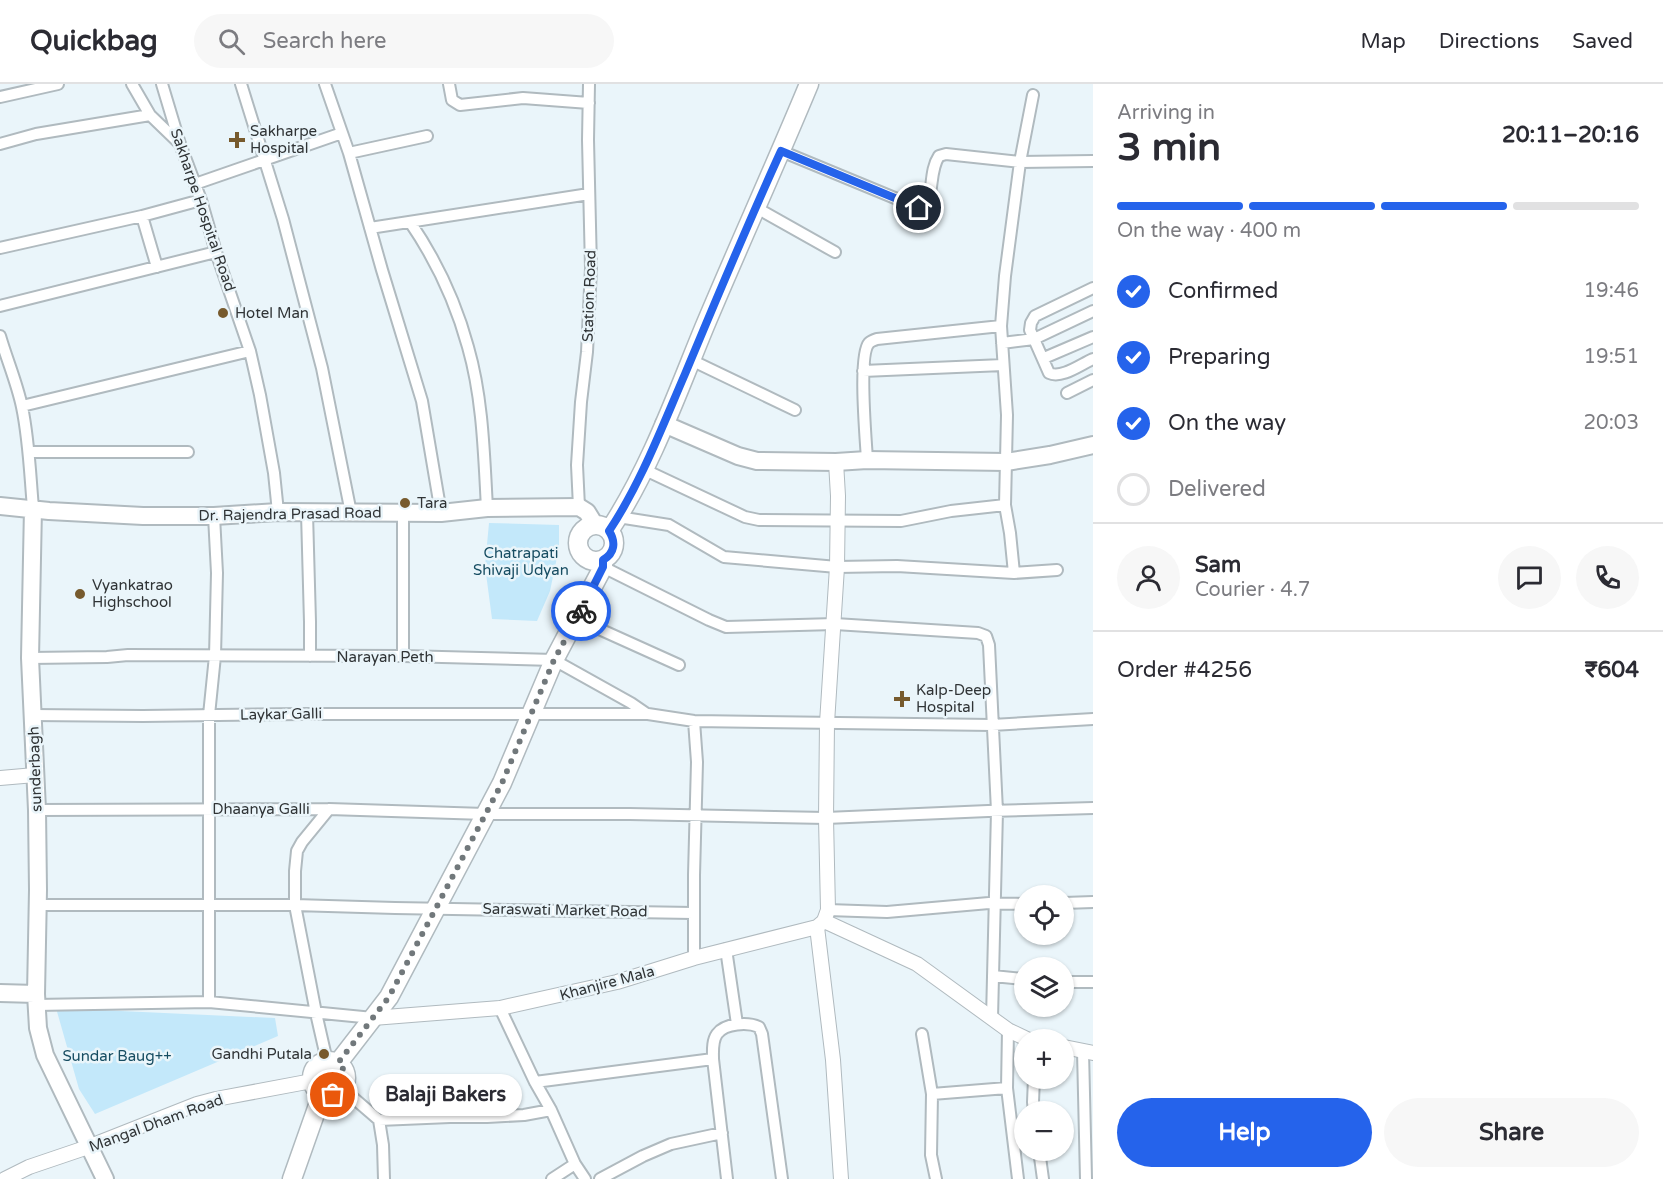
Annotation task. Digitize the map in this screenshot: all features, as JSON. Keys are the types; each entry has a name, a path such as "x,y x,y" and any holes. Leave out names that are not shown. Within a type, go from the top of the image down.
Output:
{"main road":[{"path":"607,524 643,469 664,424 809,84"},
{"path":"664,424 738,456 757,461 1006,462 1093,446"},
{"name":"Dr. Rajendra Prasad Road","path":"0,506 143,516 214,516 278,512 441,513 487,508 579,507"},
{"path":"333,1062 389,997 502,783 554,660 614,545 607,524 579,507"},
{"name":"sunderbagh","path":"33,508 30,658 36,810 38,1028 45,1055 105,1179"},
{"path":"602,567 580,552 579,537 590,526 607,524"},
{"path":"0,993 36,999"},
{"path":"292,1179 317,1088 313,1070 322,1062 333,1062 345,1072 343,1089 333,1095 317,1088"}],"street":[{"path":"0,97 58,84"},
{"path":"132,84 150,115 180,144"},
{"name":"Sakharpe Hospital Road","path":"162,84 250,351 274,473 278,512"},
{"path":"241,84 266,161 299,278 322,368 351,513"},
{"path":"325,84 349,153 422,401 441,513"},
{"path":"449,84 452,100 460,105 523,98 589,103"},
{"name":"Station Road","path":"579,507 577,465 587,352 591,268 588,140 590,84"},
{"path":"1014,573 1005,505 1006,415 1001,326 1020,162 1032,95"},
{"path":"0,144 36,134 150,115"},
{"path":"195,184 342,133"},
{"path":"349,153 427,136"},
{"path":"781,151 919,208 926,207 929,200 935,162 939,156 946,154 1020,162 1093,161"},
{"path":"370,228 589,194"},
{"path":"0,248 142,216 201,200"},
{"path":"755,207 835,252"},
{"path":"142,216 156,267"},
{"path":"410,222 426,245 445,282 468,347 479,402 487,508"},
{"path":"0,306 216,252"},
{"path":"1093,288 1035,316 1030,330 1049,373 1061,374 1093,359"},
{"path":"1002,343 1034,339 1093,311"},
{"path":"867,460 864,355 869,344 877,339 1001,326"},
{"path":"0,336 22,406 29,452 33,508"},
{"path":"1044,358 1093,337"},
{"path":"22,406 250,351"},
{"path":"691,360 795,410"},
{"path":"864,371 1003,365"},
{"path":"1067,393 1093,380"},
{"path":"29,452 188,452"},
{"path":"836,462 837,567 827,723 823,919 841,1179"},
{"path":"643,469 745,517 759,520 901,521 951,511 1005,505"},
{"path":"403,512 403,656"},
{"path":"307,513 310,656"},
{"path":"209,1002 209,715 215,656 214,516"},
{"path":"607,524 669,525 724,557 837,567 897,566 1014,573 1057,570"},
{"path":"602,567 726,627 835,624 978,633 986,636 989,645 997,811 992,1018"},
{"path":"577,619 678,664"},
{"name":"Narayan Peth","path":"30,658 129,655 403,656 554,660"},
{"path":"554,660 648,714 694,721 993,726 1093,719"},
{"name":"Laykar Galli","path":"32,715 648,714"},
{"path":"694,721 697,762 694,958"},
{"path":"0,778 35,775"},
{"name":"Dhaanya Galli","path":"36,810 329,809 485,814 826,818 1093,808"},
{"path":"329,809 297,851 295,905 316,1013 333,1062"},
{"path":"1074,903 1093,902"},
{"path":"823,919 995,903 1014,904"},
{"name":"Saraswati Market Road","path":"38,905 209,904 693,912"},
{"path":"823,919 917,964 1014,1033"},
{"name":"Khanjire Mala","path":"373,1018 500,1008 617,982 823,919"},
{"path":"726,950 737,1024"},
{"path":"993,976 1014,978"},
{"path":"1074,982 1093,982"},
{"path":"36,999 209,1002 373,1018"},
{"path":"500,1008 575,1164 585,1179"},
{"path":"728,1179 713,1043 716,1035 723,1030 737,1024 753,1024 759,1027 762,1034 782,1179"},
{"path":"1008,1030 1007,1088 1018,1179"},
{"path":"922,1034 932,1094 931,1155 936,1179"},
{"path":"1086,1179 1088,1052"},
{"path":"535,1082 713,1059"},
{"name":"Mangal Dham Road","path":"5,1179 29,1167 88,1147 197,1104 216,1099 317,1088"},
{"path":"932,1094 1007,1088"},
{"path":"343,1089 379,1120 383,1145 384,1179"},
{"path":"379,1120 524,1115 551,1110"},
{"path":"600,1179 671,1144 722,1133"},
{"path":"1041,1161 1043,1179"},
{"path":"552,1179 575,1164"}],"green space":[{"name":"Chatrapati Shivaji Udyan","path":"489,523 559,525 559,548 550,591 537,621 492,619 485,566"},
{"name":"Sundar Baug++","path":"56,1008 275,1018 278,1036 95,1114 79,1089"}],"way so far":[{"path":"333,1095 343,1089 346,1078 345,1072 338,1063 389,997 502,783 554,660 581,611"}],"place":[{"name":"Sakharpe Hospital","path":"237,140"},
{"name":"Hotel Man","path":"223,313"},
{"name":"Tara","path":"405,503"},
{"name":"Vyankatrao Highschool","path":"80,594"},
{"name":"Kalp-Deep Hospital","path":"902,699"},
{"name":"Gandhi Putala","path":"324,1054"},
{"name":"Balaji Bakers","path":"333,1095"}],"route":[{"path":"581,611 603,567 603,560 613,550 614,540 609,531 643,469 664,424 755,207 781,151 919,208"}]}
